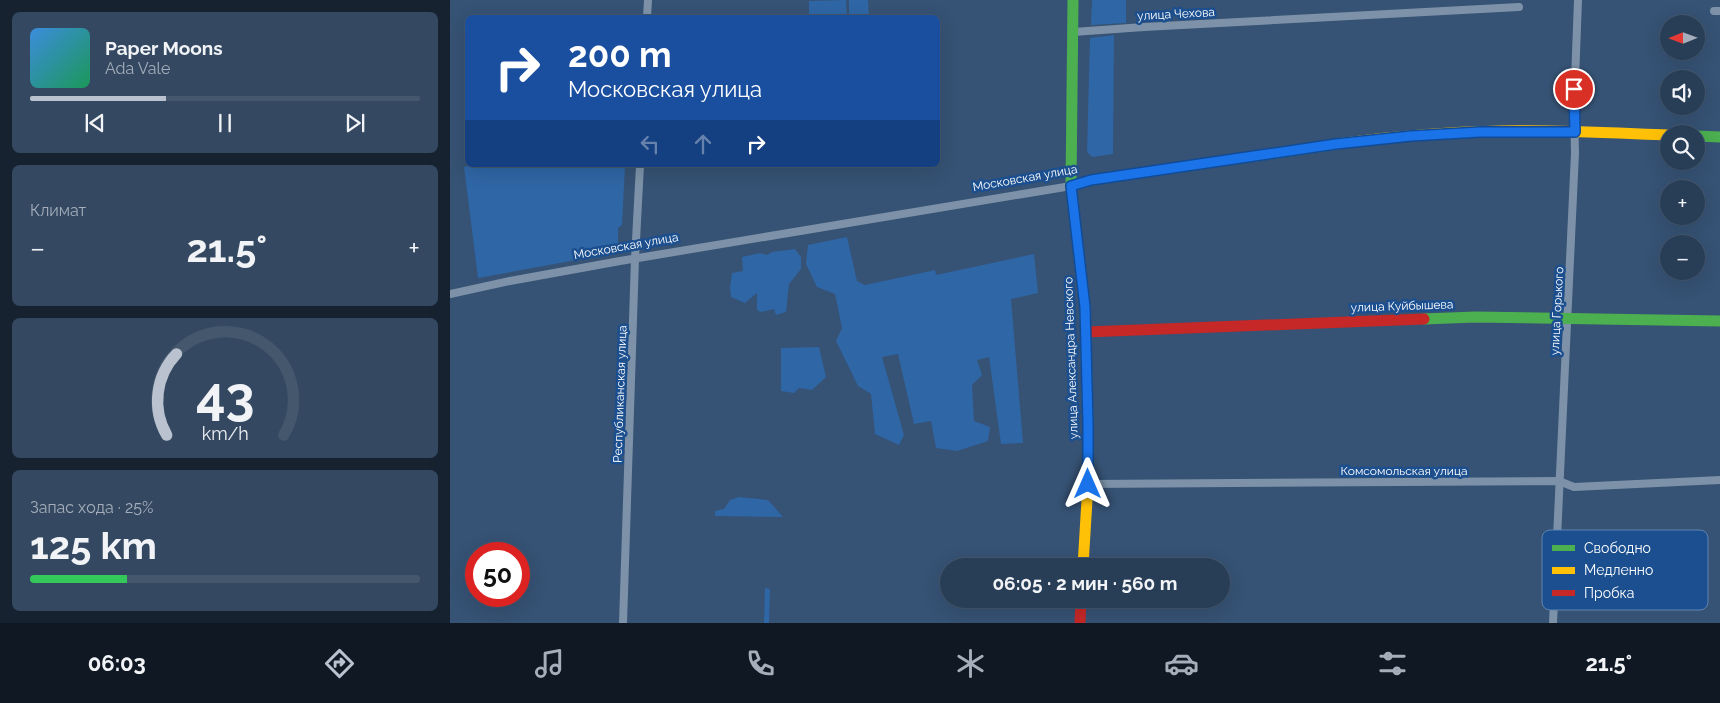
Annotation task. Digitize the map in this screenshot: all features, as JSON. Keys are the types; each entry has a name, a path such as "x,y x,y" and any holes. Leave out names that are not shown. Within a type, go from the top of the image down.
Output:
{"street":[{"path":"647,15 648,0"},
{"name":"улица Александра Невского","path":"1073,0 1070,122 1071,186 1079,249 1086,332 1088,484 1083,558"},
{"name":"улица Горького","path":"1557,530 1568,318 1578,0"},
{"name":"улица Чехова","path":"1073,32 1519,7"},
{"name":"Московская улица","path":"450,294 510,281 1071,186 1100,179 1384,138 1472,132 1660,135"},
{"path":"1705,136 1720,136"},
{"name":"Республиканская улица","path":"624,623 635,259 640,167"},
{"name":"улица Куйбышева","path":"1086,332 1475,317 1720,321"},
{"name":"Комсомольская улица","path":"1088,484 1559,482 1574,487 1720,480"},
{"path":"1080,623 1081,608"},
{"name":"улица Горького","path":"1552,623 1553,610"}],"shaded area":[{"path":"846,0 847,15 809,15 809,1"},
{"path":"849,0 868,0 869,15 849,15"},
{"path":"1092,0 1126,0 1126,23 1091,25"},
{"path":"1114,35 1113,154 1092,157 1087,152 1090,38"},
{"path":"464,167 625,167 622,225 618,228 618,249 609,254 478,278"},
{"path":"847,237 857,281 865,285 935,270 936,275 1034,254 1038,293 1011,299 1023,443 1001,444 989,357 977,360 982,375 972,385 974,421 990,427 988,441 957,451 936,448 931,421 914,424 898,354 882,357 904,435 899,445 875,434 871,394 858,386 836,341 842,328 835,294 817,287 806,264 808,245"},
{"path":"795,249 801,257 801,269 789,284 786,312 776,315 774,309 761,312 757,310 757,293 745,303 731,297 732,273 743,271 742,257 760,253 767,255 772,252"},
{"path":"819,347 826,377 812,390 799,388 794,393 781,391 781,348"},
{"path":"739,497 768,500 783,517 715,516 715,511 724,509 730,500"},
{"path":"765,588 770,589 769,623 764,623"}],"traffic: fast":[{"path":"1073,0 1071,186 1085,307 1088,425 1087,500"},
{"path":"1705,136 1720,137"},
{"path":"1071,186 1091,180 1344,143"},
{"path":"1424,319 1475,317 1720,321"}],"traffic: slow":[{"path":"1344,143 1462,132 1564,131 1660,135"},
{"path":"1083,558 1087,500"}],"traffic: jam":[{"path":"1086,332 1424,319"},
{"path":"1080,623 1081,608"}],"route":[{"path":"1088,484 1085,307 1071,186 1091,180 1336,144 1448,133 1575,132 1574,89"}]}
